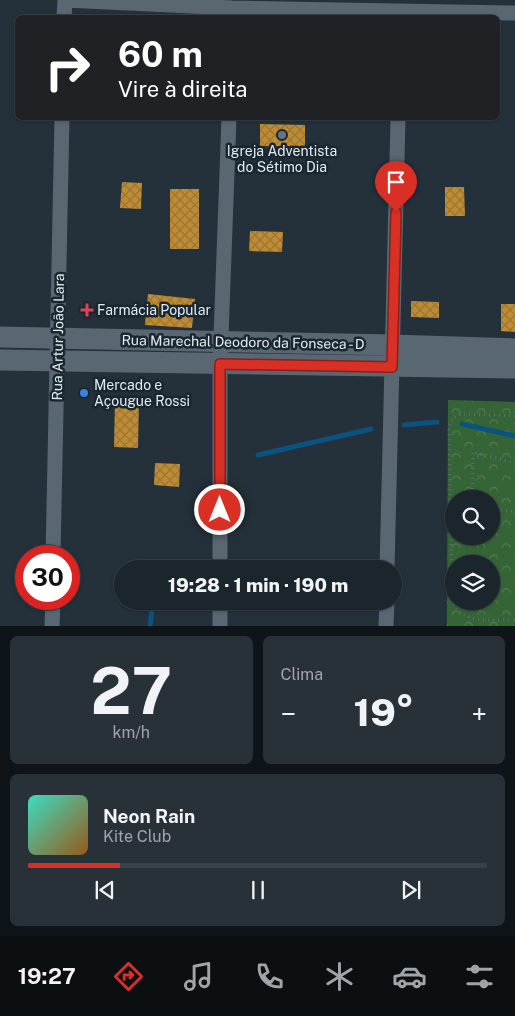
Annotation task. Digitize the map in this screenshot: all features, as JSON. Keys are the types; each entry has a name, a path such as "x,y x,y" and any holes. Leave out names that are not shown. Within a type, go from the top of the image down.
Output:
{"street":[{"path":"64,15 65,0 232,9 515,13"},
{"name":"Rua Artur João Lara","path":"54,545 62,120"},
{"path":"220,560 220,364 229,120"},
{"path":"387,560 398,120"},
{"name":"Rua Marechal Deodoro da Fonseca - D","path":"0,337 393,344 515,349"},
{"name":"Rua Marechal Deodoro da Fonseca - D","path":"0,360 515,368"},
{"path":"52,626 53,610"},
{"path":"220,610 220,626"},
{"path":"386,626 387,610"}],"path":[{"path":"515,416 462,414 453,418 449,428 452,599 455,608 467,619 515,620"},
{"path":"472,490 473,452 515,463"},
{"path":"500,510 515,512"}],"green space":[{"path":"448,400 515,402 515,626 447,626 447,610 500,610 500,555 447,555 447,545 500,545 500,490 448,490"}],"building":[{"name":"Igreja Adventista do Sétimo Dia","path":"260,124 305,125 305,147 260,146"},
{"path":"122,182 142,183 141,209 120,208"},
{"path":"445,187 464,187 465,216 445,216"},
{"path":"170,189 199,189 199,249 170,249"},
{"path":"250,231 283,232 282,252 249,251"},
{"path":"148,294 195,299 192,328 145,325"},
{"path":"411,301 439,302 439,318 411,317"},
{"path":"501,304 515,304 515,332 501,331"},
{"path":"115,401 139,401 138,448 114,447"},
{"path":"155,463 180,464 179,487 154,485"}],"waterway":[{"path":"404,425 437,422"},
{"path":"462,424 515,436"},
{"path":"258,455 371,429"},
{"path":"150,626 152,610"}],"place":[{"name":"Igreja Adventista do Sétimo Dia","path":"282,135"},
{"name":"Farmácia Popular","path":"87,310"},
{"name":"Mercado e Açougue Rossi","path":"84,393"}],"route":[{"path":"220,510 220,364 392,367 396,212"}]}
